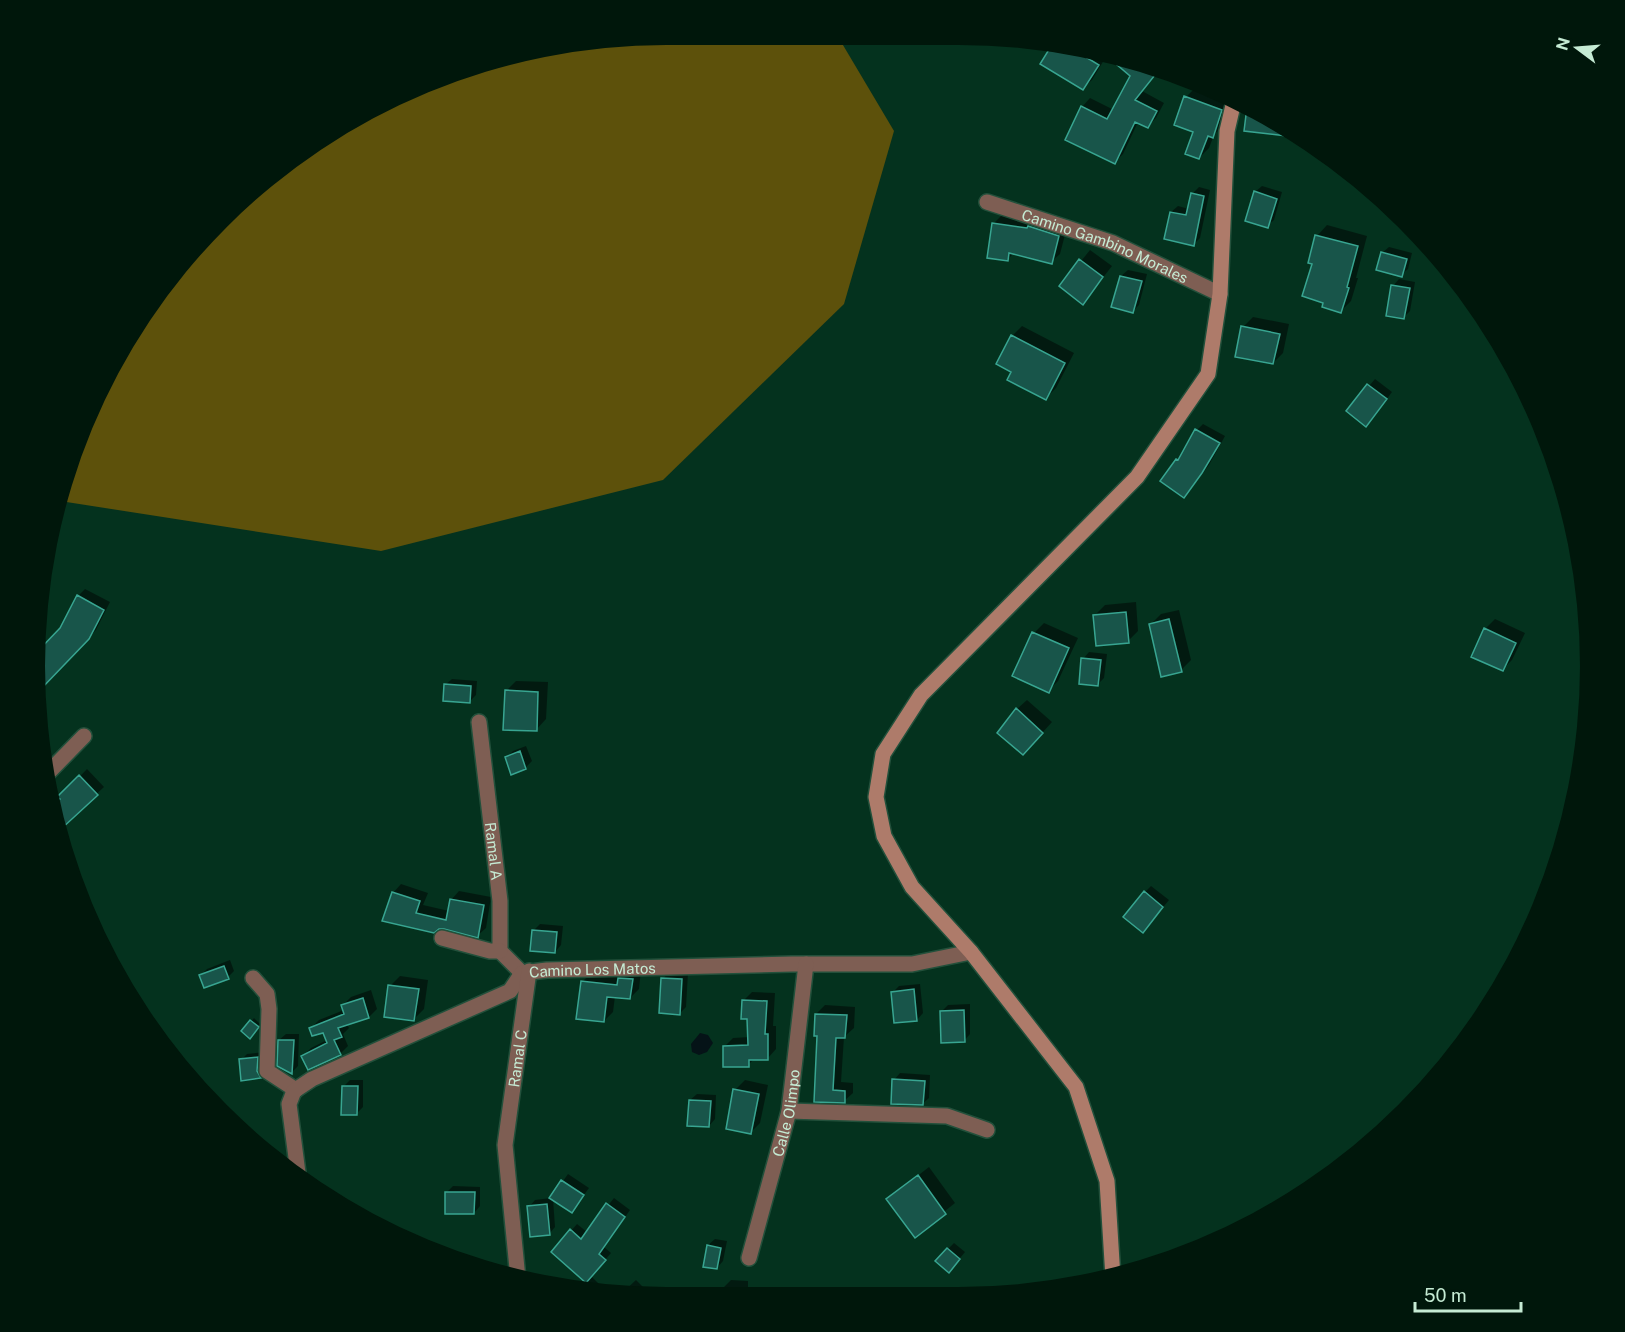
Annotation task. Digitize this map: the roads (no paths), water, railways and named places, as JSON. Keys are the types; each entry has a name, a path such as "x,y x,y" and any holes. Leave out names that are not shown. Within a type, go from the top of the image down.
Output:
{"street":[{"path":"1112,1268 1107,1181 1076,1087 970,952 912,887 884,836 876,798 884,754 921,695 1137,477 1208,374 1220,294 1227,131 1232,108"},
{"name":"Camino Gambino Morales","path":"987,202 1113,243 1220,294"},
{"name":"Ramal A","path":"478,722 500,901 500,951"},
{"path":"54,767 84,736"},
{"path":"442,938 490,951 500,951 525,972"},
{"name":"Camino Los Matos","path":"296,1090 312,1079 510,991 525,972 806,964 912,964 970,952"},
{"name":"Calle Olimpo","path":"749,1258 789,1111 806,964"},
{"name":"Ramal C","path":"517,1269 505,1145 525,972"},
{"path":"253,978 267,994 269,1009 267,1071 296,1090 289,1104 297,1165"},
{"path":"789,1111 947,1116 987,1130"}]}
